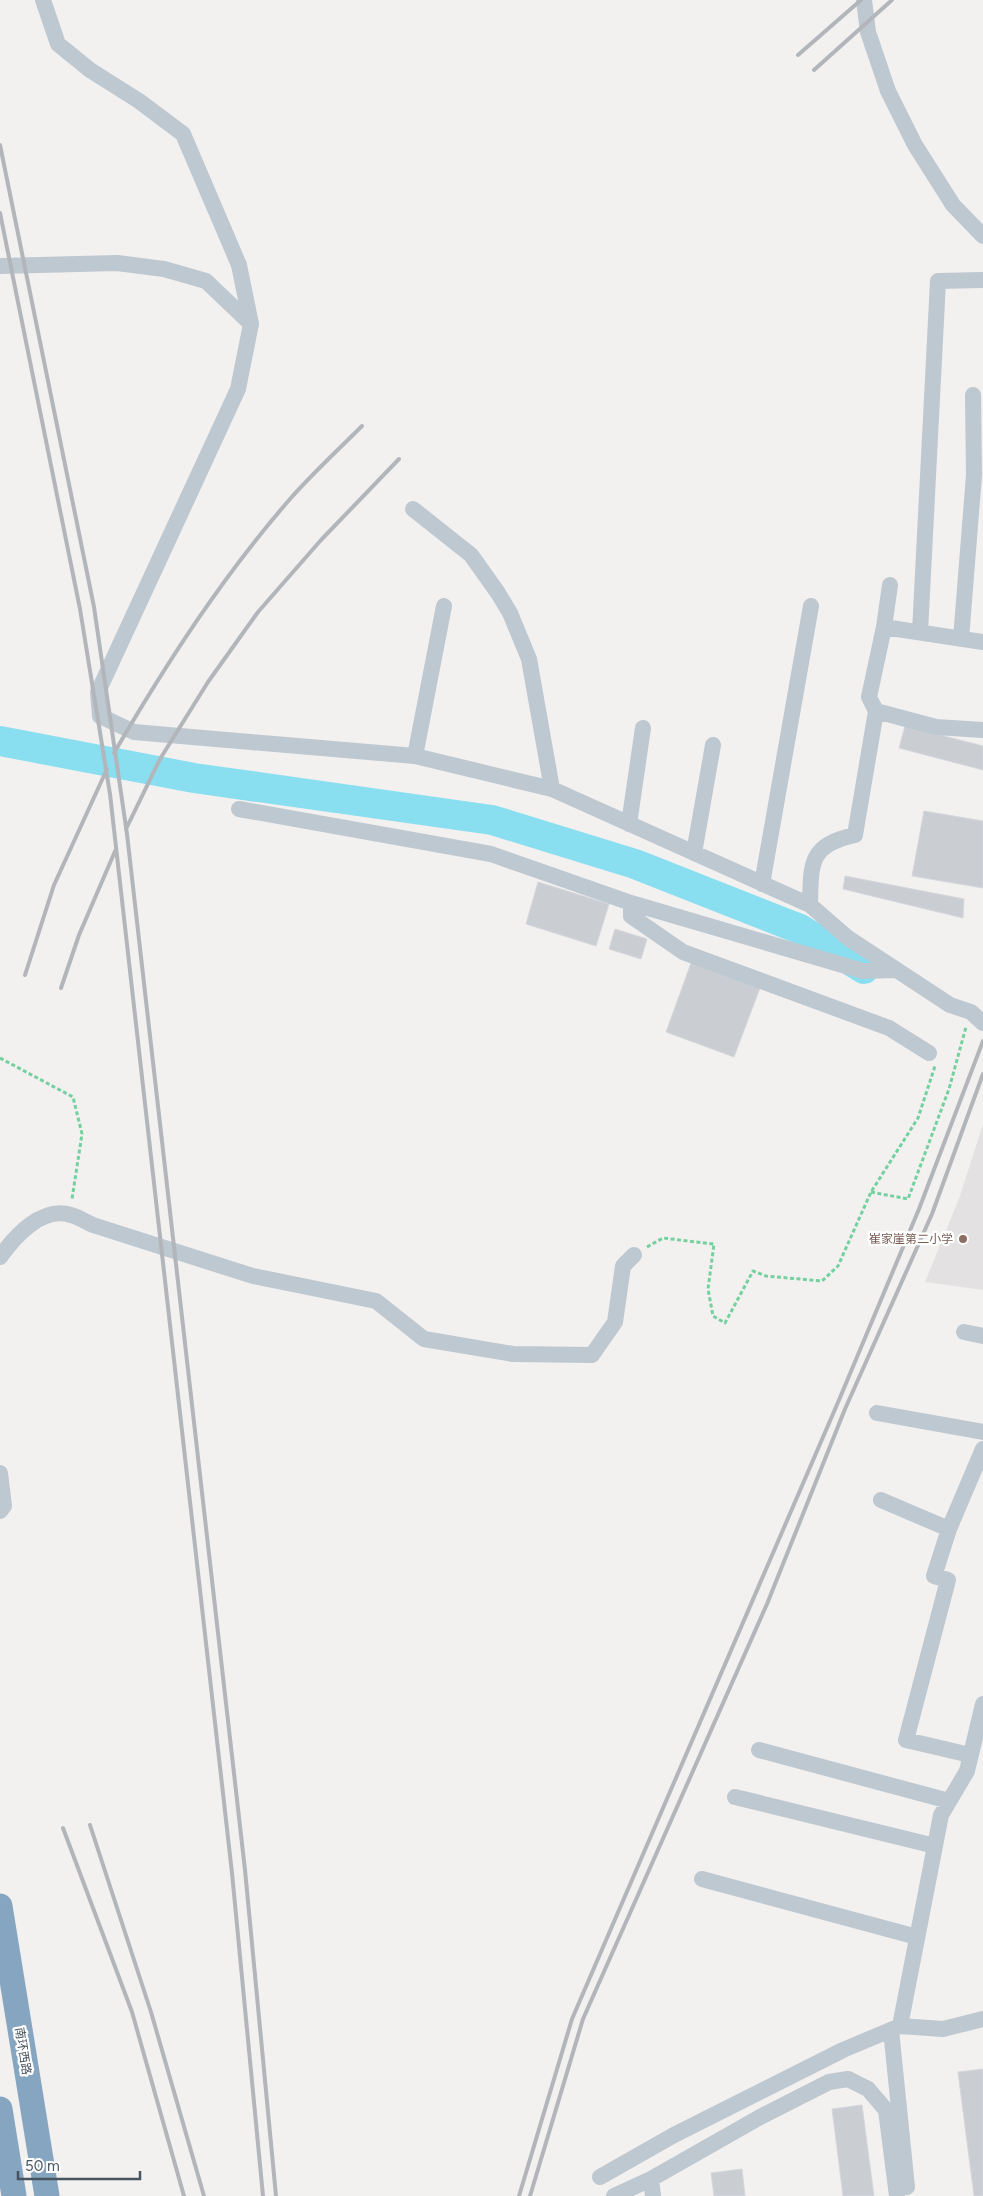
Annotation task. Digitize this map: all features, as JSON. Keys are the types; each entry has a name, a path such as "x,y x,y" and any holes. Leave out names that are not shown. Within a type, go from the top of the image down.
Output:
{"highway":[{"name":"南环西路","path":"0,1906 47,2196"},
{"path":"0,2109 14,2196"}],"street":[{"path":"43,0 58,44 90,70 139,101 183,134 238,265 251,324 238,389 98,692 100,716 134,732 415,756 552,789 810,905 848,938 950,1005 977,1017"},
{"path":"864,0 868,32 888,91 915,145 954,205 983,236"},
{"path":"0,266 117,263 164,269 206,281 251,324"},
{"path":"920,632 938,281 983,280"},
{"path":"962,639 974,475 973,395"},
{"path":"413,509 471,555 510,613 529,659 552,789"},
{"path":"810,905 811,874 818,851 835,839 855,835 876,711 869,697 884,627 890,585"},
{"path":"415,756 444,606"},
{"path":"762,884 810,606"},
{"path":"884,627 983,642"},
{"path":"876,711 936,727 983,730"},
{"path":"629,824 643,728"},
{"path":"694,853 713,745"},
{"path":"239,809 491,854 631,903 863,971 896,970"},
{"path":"631,903 631,916 683,952 889,1028 929,1053"},
{"path":"0,1257 16,1237 42,1218 57,1214 70,1214 93,1225 253,1276 376,1301 424,1339 513,1354 592,1355 615,1322 623,1266 634,1255"},
{"path":"964,1332 983,1336"},
{"path":"877,1413 983,1432"},
{"path":"970,1755 906,1740 948,1580 934,1576 949,1529 983,1449"},
{"path":"0,1473 4,1506 0,1511"},
{"path":"881,1500 949,1529"},
{"path":"908,2196 896,2028 918,1937 942,1815 967,1771 983,1704"},
{"path":"759,1750 949,1801"},
{"path":"735,1797 935,1846"},
{"path":"702,1878 918,1937"},
{"path":"600,2177 692,2126 843,2050 896,2028 943,2029 983,2019"},
{"path":"614,2196 651,2179 762,2116 829,2082 848,2079 868,2089 886,2110 897,2196"},
{"path":"651,2179 653,2196"}],"path":[{"path":"871,1192 908,1199 977,1017"},
{"path":"634,1255 663,1238 714,1244 708,1289 712,1316 725,1323 753,1271 766,1276 822,1282 838,1266 871,1192 918,1118 937,1061 929,1053"},
{"path":"0,1058 73,1097 82,1134 70,1214"}],"shaded area":[{"name":"崔家崖第二小学","path":"983,1124 983,1290 925,1282 960,1196"}],"building":[{"path":"905,726 983,746 983,770 899,748"},
{"path":"924,811 983,821 983,888 912,876"},
{"path":"845,876 964,899 963,918 843,889"},
{"path":"538,882 609,904 596,946 526,924"},
{"path":"615,929 647,939 641,959 609,949"},
{"path":"691,963 760,988 734,1057 666,1032"},
{"path":"983,2069 983,2196 974,2196 958,2072"},
{"path":"862,2105 874,2196 843,2196 832,2109"},
{"path":"742,2169 745,2196 714,2196 711,2173"}],"waterway":[{"path":"0,741 194,778 492,820 635,864 800,929 864,969"}],"railway":[{"path":"798,55 861,0"},
{"path":"814,70 892,0"},
{"path":"0,145 94,607 127,834 245,1870 276,2196"},
{"path":"0,213 80,609 110,794 232,1873 263,2196"},
{"path":"114,753 175,654 241,559 298,490 362,426"},
{"path":"126,829 160,759 208,682 258,612 321,540 399,459"},
{"path":"25,975 54,885 107,769"},
{"path":"61,988 79,935 116,849"},
{"path":"519,2196 572,2019 839,1400 919,1209 983,1041"},
{"path":"530,2196 583,2019 767,1604 845,1409 932,1214 983,1074"},
{"path":"90,1825 151,2012 204,2196"},
{"path":"63,1828 132,2012 184,2196"}],"place":[{"name":"崔家崖第二小学","path":"963,1239"}]}
